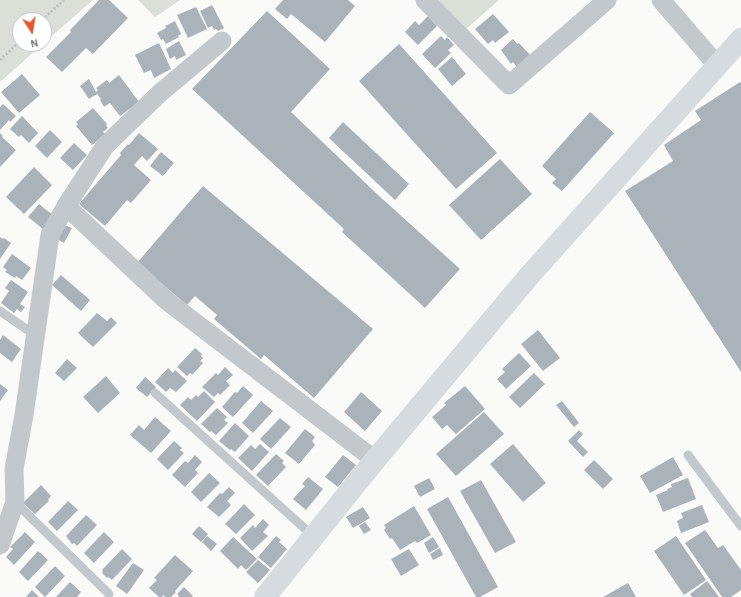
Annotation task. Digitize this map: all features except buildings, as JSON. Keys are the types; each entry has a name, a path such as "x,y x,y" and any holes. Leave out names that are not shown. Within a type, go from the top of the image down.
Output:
{"street":[{"path":"425,0 509,85 607,0"},
{"path":"661,0 717,65"},
{"path":"265,597 375,460 530,276 741,39"},
{"path":"0,545 15,502 7,470 35,335 50,236 66,206 105,146 160,93 222,41"},
{"path":"66,206 167,301 375,460"}],"lane":[{"path":"0,311 35,335"},
{"path":"155,394 314,536"},
{"path":"688,455 741,526"},
{"path":"15,502 109,594"}],"path":[{"path":"51,12 64,0"},
{"path":"0,60 12,49"}],"shaded area":[{"path":"0,0 93,0 52,36 52,12 12,12 12,52 34,52 0,82"},
{"path":"138,0 180,0 155,17"},
{"path":"435,0 499,0 465,30"}]}
